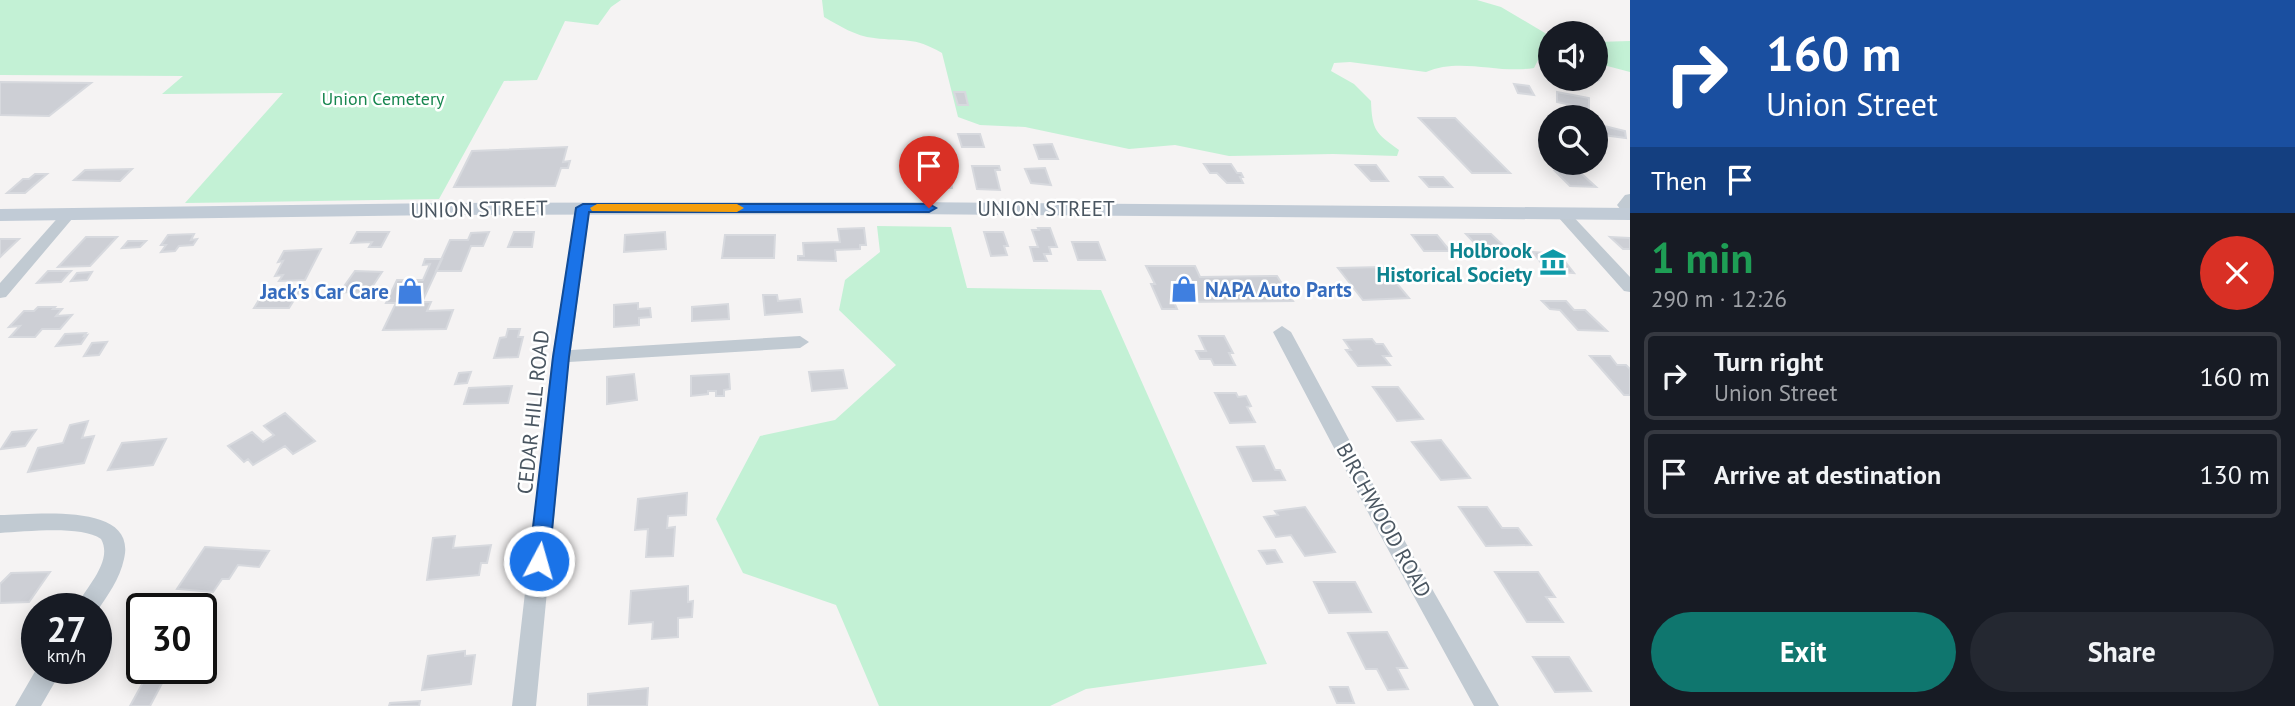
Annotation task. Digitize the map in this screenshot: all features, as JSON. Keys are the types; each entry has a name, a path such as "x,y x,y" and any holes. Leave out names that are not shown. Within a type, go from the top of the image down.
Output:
{"main road":[{"name":"UNION STREET","path":"0,215 583,208 1117,208 1630,213"}],"street":[{"path":"1630,198 1625,205 1630,213"},
{"name":"CEDAR HILL ROAD","path":"524,706 561,357 583,208"},
{"path":"1563,214 1630,288"},
{"path":"0,293 67,216"},
{"name":"BIRCHWOOD ROAD","path":"1282,332 1380,516 1487,706"},
{"path":"561,357 800,342"},
{"path":"0,524 93,527 110,534 115,553 96,593"},
{"path":"27,706 41,684"}],"green space":[{"name":"Union Cemetery","path":"0,0 621,0 611,7 598,25 565,21 537,80 504,81 439,199 185,203 283,93 162,94 183,76 0,75"},
{"path":"822,0 1477,0 1501,7 1538,29 1538,60 1534,68 1452,66 1426,72 1350,62 1334,63 1331,71 1354,84 1371,101 1374,125 1380,135 1399,150 1397,156 1229,156 1175,145 1129,149 1025,127 980,125 958,117 942,53 916,42 860,35 824,17"},
{"path":"1630,41 1630,72 1608,66 1608,42"},
{"path":"877,226 951,227 967,288 1101,290 1267,664 1086,689 1050,706 879,706 836,605 743,573 716,519 760,436 835,420 896,365 839,310 845,280 880,252"}],"building":[{"path":"0,82 91,83 49,116 0,115"},
{"path":"1514,84 1529,86 1534,95 1518,93"},
{"path":"954,92 965,92 968,105 958,105"},
{"path":"1557,92 1589,98 1589,105 1557,102"},
{"path":"1419,118 1455,118 1510,173 1472,173"},
{"path":"1608,127 1625,131 1626,138 1608,136"},
{"path":"958,134 980,134 984,147 962,147"},
{"path":"1052,144 1058,159 1039,159 1034,145"},
{"path":"567,147 563,162 570,161 568,168 561,168 555,186 454,187 472,151"},
{"path":"903,157 918,158 918,166 928,166 927,162 942,162 943,177 951,177 952,188 936,188 935,176 931,174 903,173"},
{"path":"1204,164 1231,164 1237,173 1241,173 1243,183 1227,183 1217,173 1210,173"},
{"path":"1356,165 1376,165 1388,181 1371,181"},
{"path":"972,166 999,166 1000,170 995,170 1000,190 977,189"},
{"path":"1045,168 1051,185 1031,183 1025,169"},
{"path":"132,169 120,181 74,180 85,170"},
{"path":"35,174 47,174 25,193 7,193 23,179 29,179"},
{"path":"1559,175 1583,175 1596,187 1570,186"},
{"path":"1420,177 1443,177 1452,187 1429,187"},
{"path":"864,228 866,245 860,245 860,249 835,250 836,261 798,260 798,256 804,256 803,243 840,242 838,229"},
{"path":"1038,228 1050,228 1057,247 1049,247 1051,254 1044,254 1047,261 1034,261 1030,247 1038,247 1032,230 1039,230"},
{"path":"357,232 389,232 381,247 369,247 372,242 351,243"},
{"path":"489,232 483,246 471,246 461,271 436,271 450,240 468,240 471,233"},
{"path":"514,232 534,232 532,247 508,247"},
{"path":"665,232 666,249 624,252 625,235"},
{"path":"984,232 1003,232 1008,246 1004,246 1007,255 991,256"},
{"path":"194,234 191,240 197,239 193,245 161,252 166,245 161,245 168,235"},
{"path":"1466,234 1491,234 1506,248 1480,249"},
{"path":"725,235 775,235 774,258 722,258"},
{"path":"1412,235 1437,235 1450,251 1424,251"},
{"path":"86,237 117,237 90,266 58,267"},
{"path":"1610,237 1630,238 1630,249 1623,249"},
{"path":"0,239 19,239 0,257"},
{"path":"128,241 146,241 140,247 122,248"},
{"path":"1072,242 1098,242 1105,260 1078,260"},
{"path":"321,249 305,280 279,281 283,275 275,276 283,261 278,262 284,251"},
{"name":"Holbrook Historical Society","path":"1533,252 1559,254 1574,273 1547,271"},
{"name":"Jack's Car Care","path":"425,259 442,259 422,302 431,302 427,311 453,310 446,329 383,330 396,303 386,303 397,280 423,280 430,264 423,265"},
{"path":"1146,266 1195,266 1200,277 1277,276 1293,301 1174,302 1177,309 1162,309 1151,284 1155,284"},
{"path":"1383,267 1409,298 1363,300 1338,268"},
{"path":"48,271 71,271 61,282 37,283"},
{"name":"Jack's Car Care","path":"355,271 382,272 368,293 340,292"},
{"path":"92,272 87,280 71,281 77,273"},
{"path":"264,292 299,292 289,308 254,308"},
{"path":"763,295 777,295 778,301 800,299 802,312 765,315"},
{"path":"1542,301 1566,301 1574,310 1585,310 1607,331 1578,330 1560,310 1550,309"},
{"path":"638,303 638,309 650,308 651,317 639,318 639,325 614,327 614,305"},
{"path":"728,304 729,319 692,321 692,307"},
{"path":"38,307 62,309 56,316 72,315 60,329 42,329 35,337 10,337 20,326 9,327 24,311 34,311"},
{"path":"508,329 520,329 518,337 523,337 518,357 494,358 500,338 506,337"},
{"path":"86,333 81,344 56,346 65,334"},
{"path":"1199,336 1224,336 1233,353 1229,353 1235,365 1214,365 1211,359 1200,359 1196,351 1206,351"},
{"path":"1372,339 1376,344 1383,344 1391,356 1383,356 1390,365 1358,366 1346,350 1351,350 1344,340"},
{"path":"107,342 99,355 84,356 92,343"},
{"path":"1590,356 1610,356 1617,365 1626,365 1630,369 1630,395 1624,395"},
{"path":"843,370 847,388 812,391 809,372"},
{"path":"471,372 467,383 455,384 459,373"},
{"path":"634,374 637,400 607,404 607,377"},
{"path":"729,374 730,389 724,390 724,396 716,396 716,391 708,391 708,394 691,396 691,376"},
{"path":"512,386 508,403 464,404 469,388"},
{"path":"1373,387 1398,387 1423,419 1397,421"},
{"path":"1215,393 1246,396 1251,406 1247,407 1255,422 1230,423"},
{"path":"285,413 315,441 293,454 285,446 253,465 248,459 244,462 228,446 252,432 263,442 274,435 264,426"},
{"path":"88,421 82,438 94,436 84,463 28,472 38,448 63,443 70,425"},
{"path":"36,430 25,446 1,449 12,432"},
{"path":"166,439 153,465 108,470 122,443"},
{"path":"1441,440 1470,478 1441,480 1412,442"},
{"path":"1264,446 1275,470 1280,470 1285,480 1253,481 1237,447"},
{"path":"687,493 686,515 668,516 667,528 675,527 673,556 646,557 648,529 635,530 638,499"},
{"path":"1305,507 1335,552 1305,556 1291,535 1276,537 1264,517 1278,515 1275,511"},
{"path":"1459,507 1487,507 1502,528 1518,528 1531,545 1486,546"},
{"path":"455,536 453,548 491,545 487,563 481,563 479,575 427,580 433,538"},
{"path":"205,547 269,551 259,567 238,565 229,579 222,579 213,592 177,589"},
{"path":"1275,550 1282,562 1267,564 1259,551"},
{"path":"50,572 35,593 21,593 21,602 0,603 0,584 11,573"},
{"path":"1495,572 1538,572 1555,597 1546,597 1563,622 1527,622"},
{"path":"1314,582 1355,582 1371,612 1329,613"},
{"path":"688,586 688,602 693,601 692,617 678,618 678,637 652,639 653,622 629,624 631,591"},
{"path":"1387,632 1407,668 1397,668 1408,689 1388,690 1377,669 1366,669 1348,633"},
{"path":"465,651 465,656 475,655 471,684 422,690 428,656"},
{"path":"1533,657 1569,657 1591,691 1555,692"},
{"path":"142,684 162,684 150,706 130,706"},
{"path":"1330,687 1348,687 1354,703 1337,703"},
{"path":"648,688 647,706 588,706 588,694"},
{"path":"420,701 419,706 389,706 390,703"}],"slow traffic":[{"path":"597,208 737,208"}],"place":[{"name":"Holbrook Historical Society","path":"1553,262"},
{"name":"NAPA Auto Parts","path":"1184,289"},
{"name":"Jack's Car Care","path":"410,291"}],"route":[{"path":"539,561 561,357 578,226 583,208 929,208"}]}
